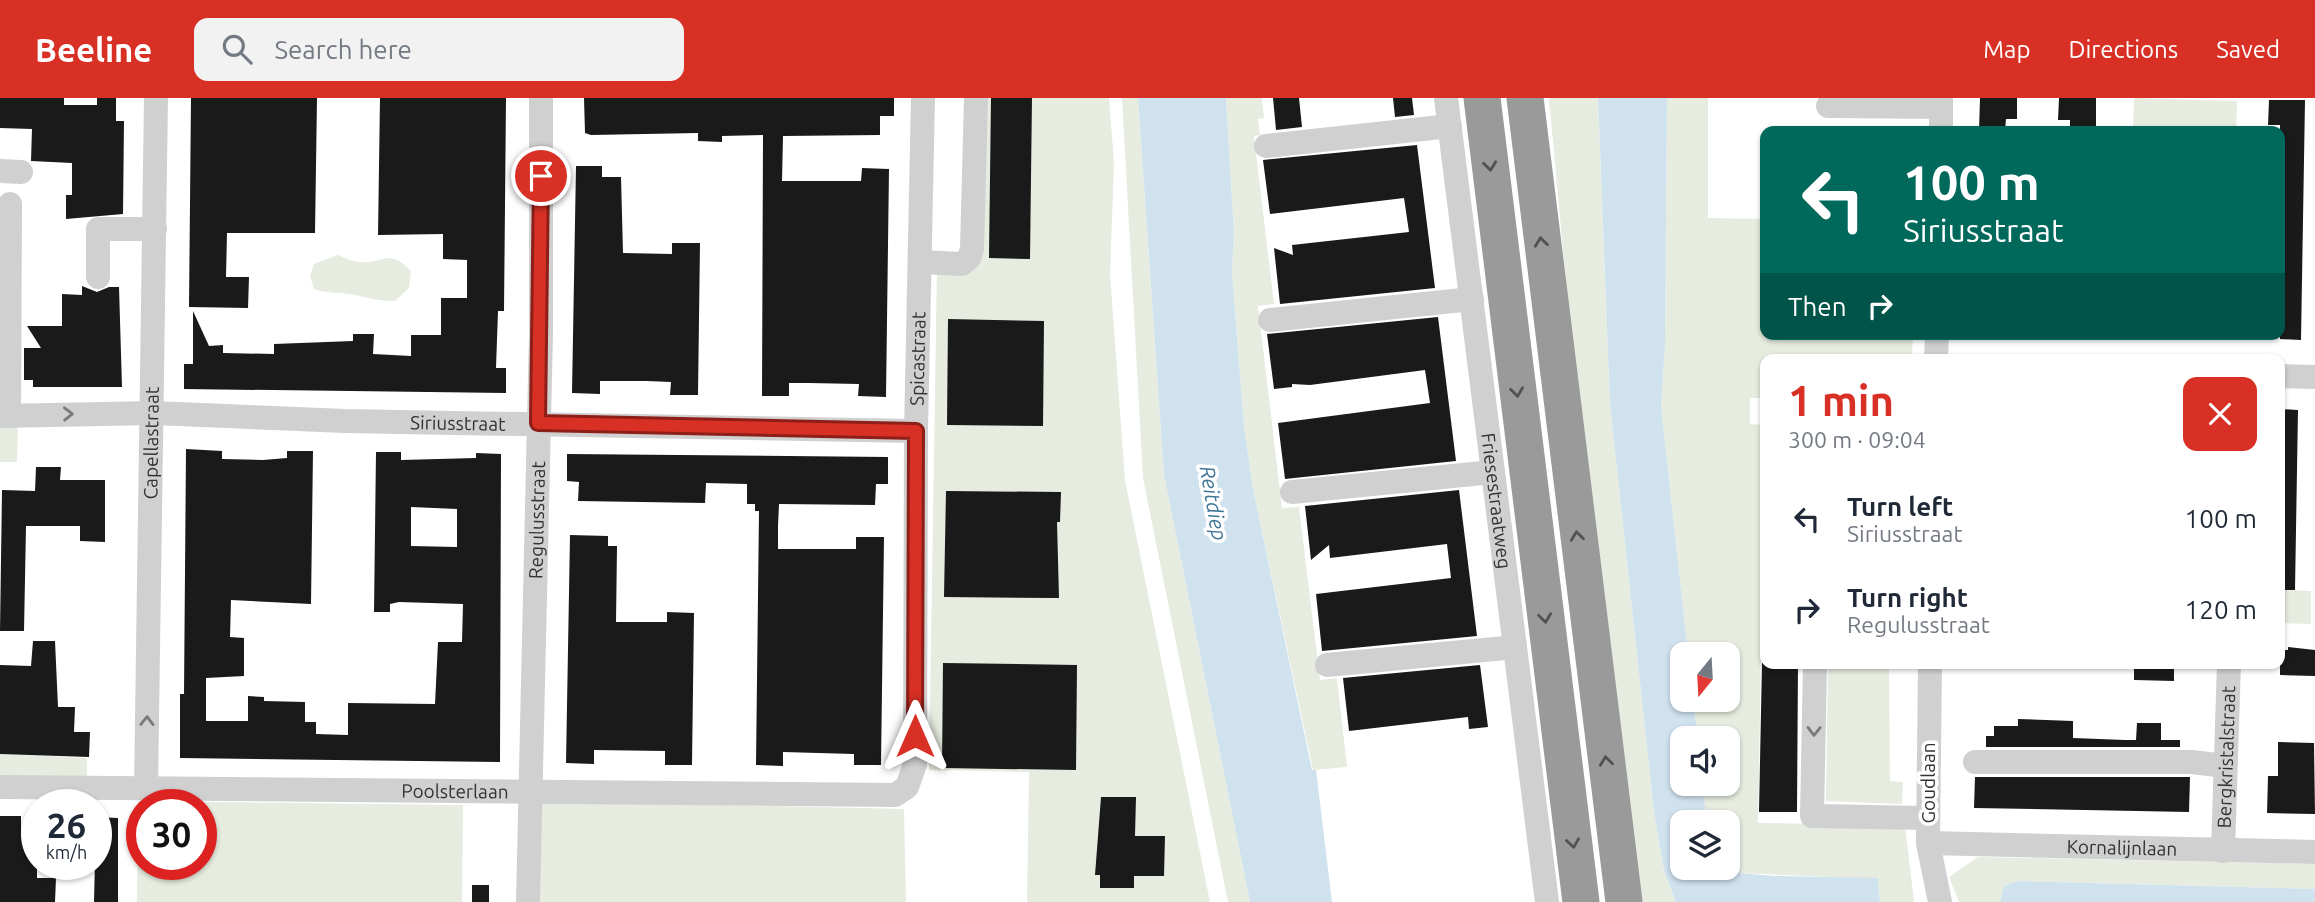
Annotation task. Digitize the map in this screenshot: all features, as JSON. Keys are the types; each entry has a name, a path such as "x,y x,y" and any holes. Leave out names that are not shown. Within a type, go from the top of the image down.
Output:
{"highway":[{"name":"Friesestraatweg","path":"1482,98 1581,902"},
{"path":"1525,98 1624,902"}],"street":[{"name":"Capellastraat","path":"146,789 156,98"},
{"name":"Regulusstraat","path":"528,902 538,423 541,98"},
{"name":"Spicastraat","path":"907,787 915,764 916,431 923,98"},
{"path":"921,262 962,264 969,258 972,249 976,98"},
{"name":"Friesestraatweg","path":"1446,98 1547,902"},
{"path":"1828,106 1941,112"},
{"path":"1266,146 1450,126"},
{"path":"4,416 10,204"},
{"path":"98,277 98,229 155,229"},
{"path":"1270,320 1472,299"},
{"path":"2285,376 2315,377"},
{"name":"Siriusstraat","path":"4,416 153,413 345,421 916,431"},
{"path":"1292,492 1493,472"},
{"path":"1328,665 1515,647"},
{"path":"1815,669 1812,816 1927,818"},
{"name":"Goudlaan","path":"1930,669 1928,843 1940,902"},
{"name":"Bergkristalstraat","path":"2223,851 2229,669"},
{"path":"1975,762 2192,762 2225,766"},
{"name":"Poolsterlaan","path":"0,787 146,789"},
{"name":"Poolsterlaan","path":"217,789 895,795 907,787"},
{"name":"Kornalijnlaan","path":"1928,843 2315,852"}],"shaded area":[{"path":"973,98 1109,98 1114,163 1110,274 1125,480 1210,902 1027,902 1029,772 929,770 937,264 973,264"},
{"path":"1122,98 1138,98 1164,475 1250,902 1228,902 1143,478"},
{"path":"1226,98 1262,98 1264,118 1258,119 1260,135 1254,136 1274,304 1258,306 1282,508 1299,507 1320,680 1337,678 1347,767 1313,770 1253,489 1244,426 1232,273 1234,233"},
{"path":"1549,98 1598,98 1610,404 1654,812 1664,871 1676,902 1635,902 1577,403"},
{"path":"1667,98 1708,98 1708,218 1760,219 1760,340 1913,340 1912,354 1760,354 1760,398 1750,398 1750,424 1760,425 1758,823 1905,825 1914,902 1880,902 1878,879 1740,873 1740,810 1705,810 1704,796 1740,796 1740,726 1696,726 1695,712 1740,712 1740,642 1687,642 1661,406 1665,346"},
{"path":"2134,98 2237,101 2236,126 2133,126"},
{"path":"338,255 357,262 386,258 397,260 411,271 409,288 395,301 314,289 310,276 314,264"},
{"path":"18,427 17,462 0,462 0,428"},
{"path":"2285,590 2311,591 2311,624 2285,623"},
{"path":"1828,669 1889,669 1890,781 1903,782 1902,804 1826,801"},
{"path":"0,754 87,758 87,779 0,778"},
{"path":"541,801 904,809 906,902 540,902"},
{"path":"217,802 463,805 462,902 137,902 137,880 217,880"},
{"path":"1978,857 2315,864 2315,889 2018,881 2004,886 2000,902 1959,902 1949,877"}],"water":[{"name":"Reitdiep","path":"1138,98 1226,98 1234,233 1232,273 1244,426 1253,489 1312,770 1316,770 1332,902 1250,902 1164,475"},
{"path":"1598,98 1667,98 1665,346 1661,406 1687,642 1670,642 1670,712 1695,712 1696,726 1670,726 1670,796 1704,796 1705,810 1670,810 1670,880 1740,880 1740,873 1878,878 1880,902 1676,902 1664,871 1654,812 1610,404"},
{"path":"2018,881 2315,889 2315,902 2000,902 2004,886"}],"building":[{"path":"0,98 64,98 64,105 97,105 97,98 116,98 116,121 124,121 123,214 66,219 66,195 72,195 72,163 31,161 32,129 0,128"},
{"path":"191,98 317,98 315,233 227,233 226,277 249,277 248,308 189,307"},
{"path":"380,98 506,98 504,311 498,311 496,368 506,368 506,393 184,389 184,364 193,364 193,311 209,346 223,345 223,353 274,354 274,344 353,341 353,334 374,334 373,354 411,356 411,335 441,335 441,298 467,298 467,260 443,259 443,234 378,235"},
{"path":"584,98 894,98 894,116 880,116 880,135 783,136 782,181 861,181 862,168 889,169 886,397 858,396 859,384 809,383 789,383 789,396 762,396 763,135 722,136 722,142 698,141 698,133 591,135 585,133"},
{"path":"991,98 1032,98 1030,259 989,258"},
{"path":"1273,98 1299,98 1302,127 1276,130"},
{"path":"1393,98 1412,98 1414,115 1395,117"},
{"path":"1980,98 2017,98 2017,119 2006,119 2005,126 1979,126"},
{"path":"2059,98 2096,98 2096,126 2070,126 2070,120 2058,120"},
{"path":"2269,100 2305,100 2301,340 2285,339 2285,126 2268,125"},
{"path":"1417,145 1435,288 1280,304 1274,248 1293,255 1292,245 1409,232 1404,198 1270,214 1263,160"},
{"path":"576,166 602,166 602,177 621,177 623,253 672,254 672,243 700,243 698,395 670,395 671,382 647,381 600,381 600,394 572,393"},
{"path":"82,286 97,292 109,287 119,287 122,387 33,387 33,380 24,380 24,348 41,348 27,326 62,326 62,294 82,295"},
{"path":"1438,317 1456,461 1285,479 1278,423 1430,403 1425,370 1310,385 1292,384 1292,387 1274,389 1267,334"},
{"path":"948,319 1044,321 1043,426 947,425"},
{"path":"2285,409 2298,410 2295,590 2285,590"},
{"path":"186,449 222,451 222,459 263,460 287,458 287,451 313,451 311,604 231,600 230,637 244,638 244,676 206,678 206,721 248,721 248,696 264,697 264,701 305,702 305,722 316,722 316,734 348,735 348,703 435,704 438,642 462,642 463,604 399,602 390,604 390,612 374,612 376,452 401,452 401,460 476,458 476,453 501,454 500,762 180,758 180,694 184,694","holes":["411,507 457,509 457,547 411,546"]},
{"path":"567,454 888,457 888,484 876,484 875,505 779,504 778,526 778,549 856,549 856,537 884,537 881,765 854,765 854,754 783,752 783,766 756,765 759,511 755,511 755,504 747,504 747,484 706,483 705,503 578,501 579,482 567,481"},
{"path":"36,467 61,467 60,480 105,480 105,542 80,541 80,526 26,526 24,631 0,631 2,490 35,491"},
{"path":"1459,490 1477,636 1322,651 1316,594 1451,578 1447,544 1330,558 1329,545 1311,560 1305,506"},
{"path":"946,491 1061,492 1060,522 1057,522 1059,598 944,597"},
{"path":"570,535 608,536 608,546 617,546 616,622 667,622 667,612 694,613 692,765 665,765 665,751 594,750 594,764 566,763"},
{"path":"33,641 55,641 58,707 75,707 74,732 90,732 89,757 0,754 0,665 31,666"},
{"path":"2288,647 2315,650 2315,676 2280,675 2280,669 2285,669 2285,650 2288,650"},
{"path":"943,663 1077,665 1076,770 942,768"},
{"path":"1480,665 1488,727 1469,729 1468,717 1349,731 1343,678"},
{"path":"1762,669 1798,669 1797,812 1759,812"},
{"path":"2134,669 2174,669 2174,681 2134,680"},
{"path":"2018,719 2073,721 2073,738 2125,740 2136,740 2137,723 2161,723 2161,740 2180,740 2180,747 1986,747 1986,736 1994,736 1994,726 2018,726"},
{"path":"2278,742 2314,743 2315,814 2267,813 2268,776 2278,776"},
{"path":"1975,777 2190,777 2189,812 1974,808"},
{"path":"1101,797 1136,797 1135,836 1165,836 1164,876 1134,876 1134,888 1100,888 1100,875 1095,875"},
{"path":"0,816 21,816 21,880 56,880 55,902 0,902"},
{"path":"112,818 118,818 118,902 94,902 95,880 112,880"},
{"path":"472,885 489,885 489,902 472,902"}],"route":[{"path":"541,176 538,423 916,431 915,736"}]}
